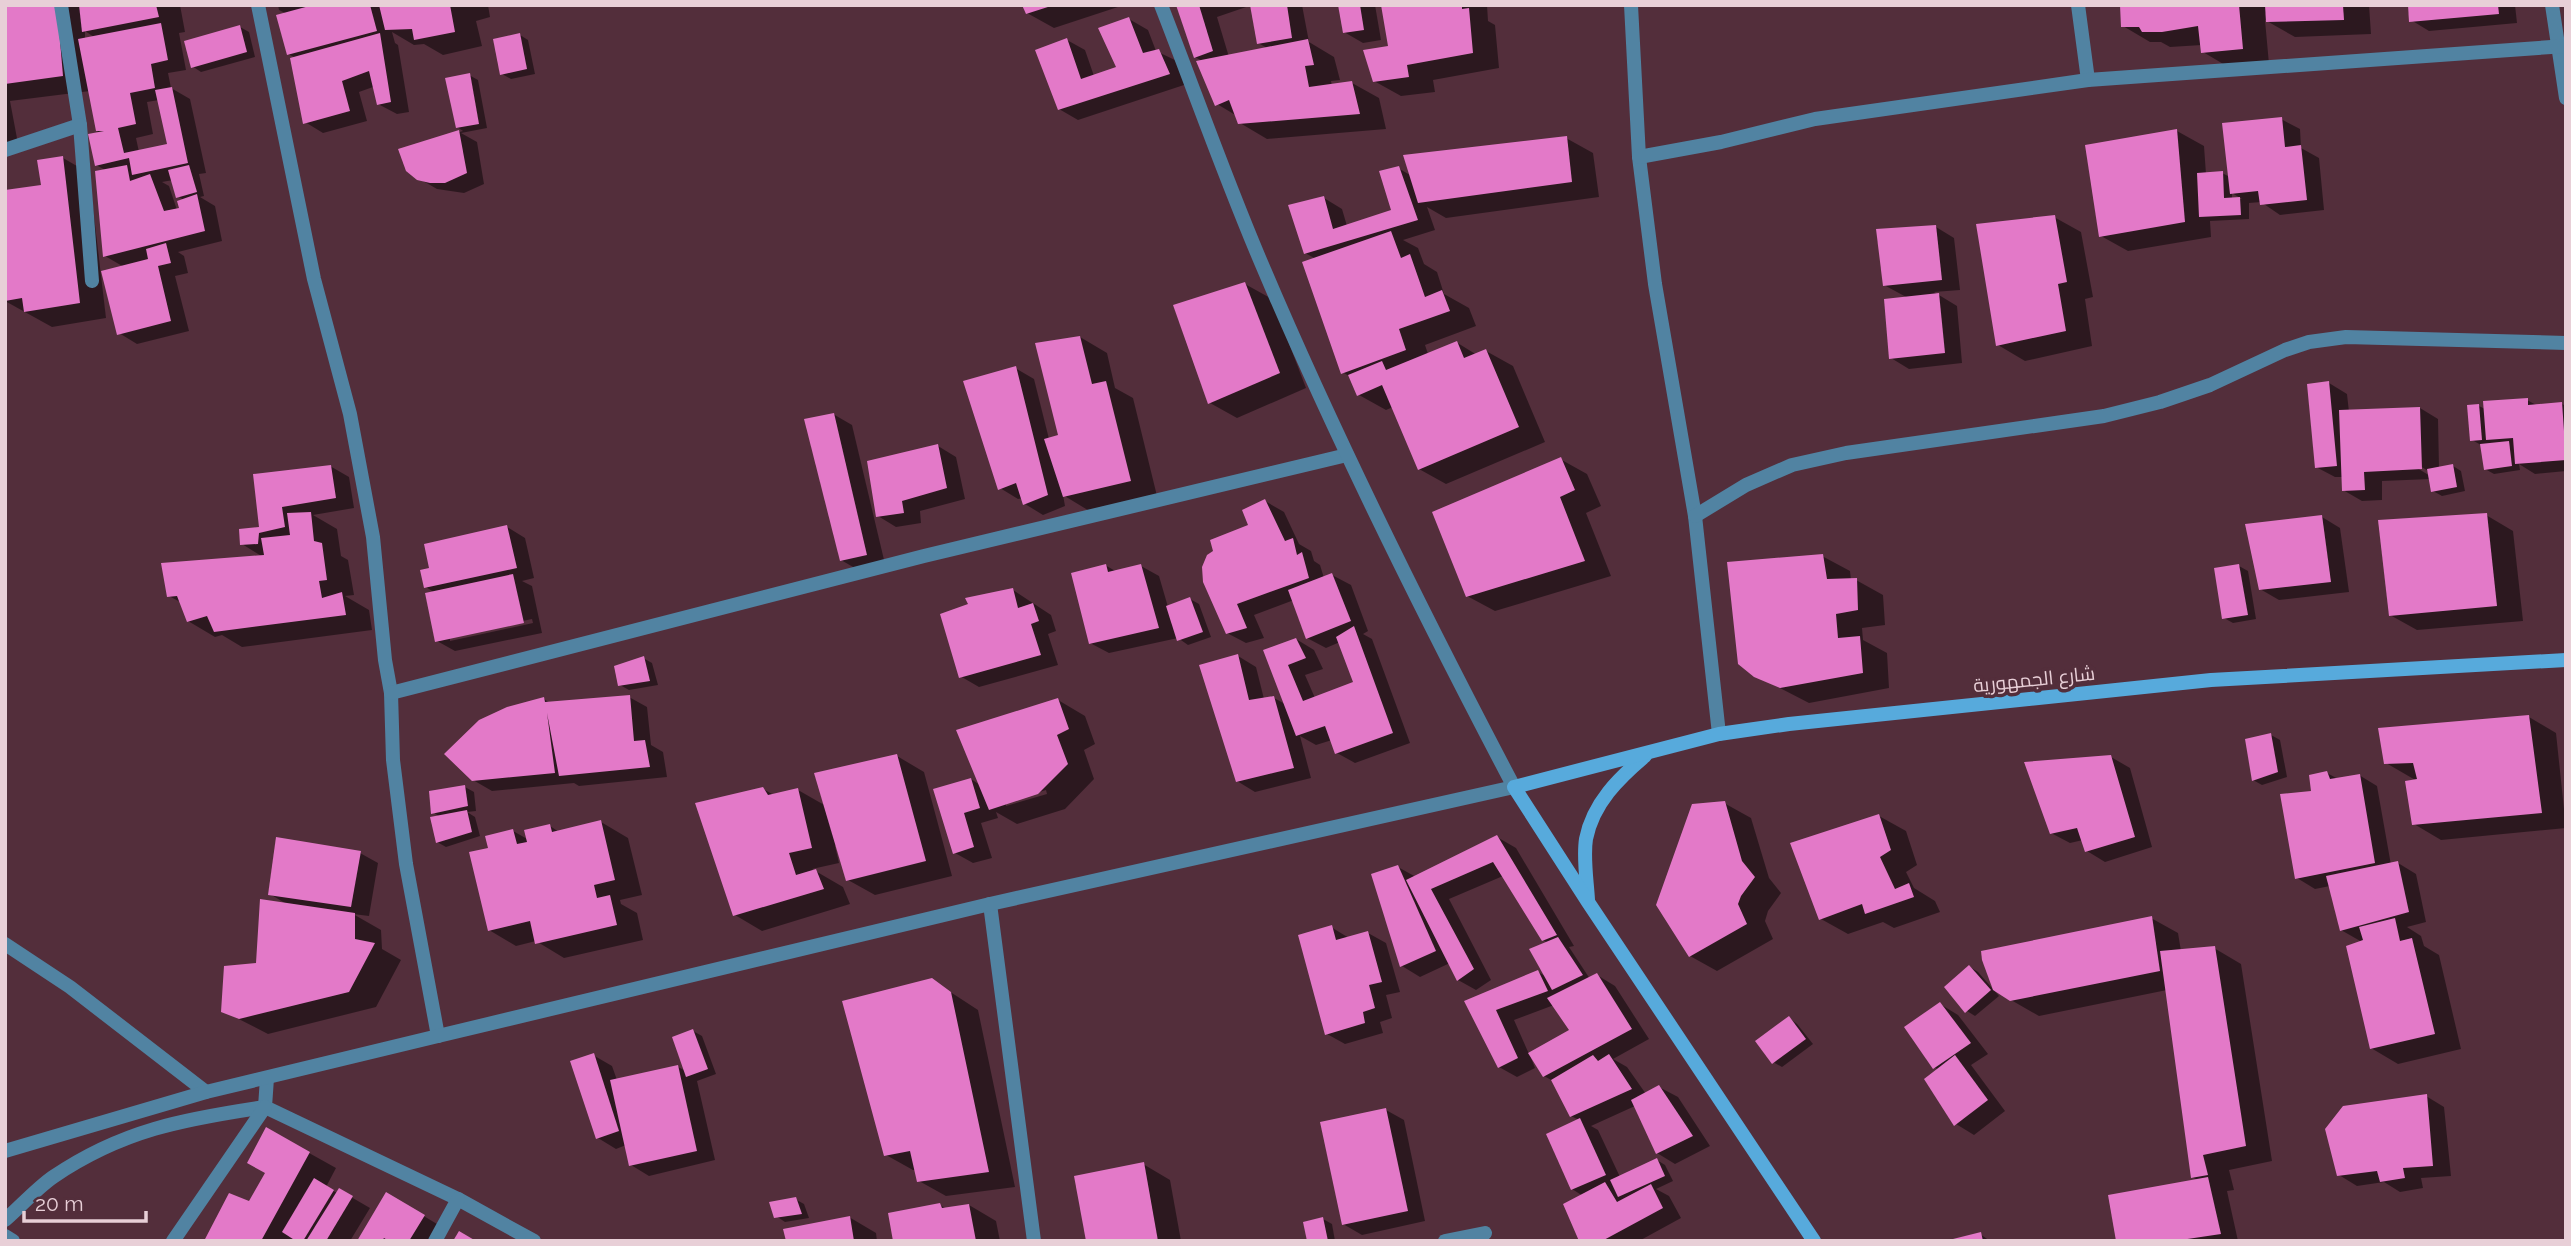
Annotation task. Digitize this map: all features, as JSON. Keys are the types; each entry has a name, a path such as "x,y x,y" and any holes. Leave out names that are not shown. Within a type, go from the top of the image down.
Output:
{"main road":[{"name":"شارع الجمهورية","path":"1514,786 1720,734 1789,724 2211,680 2566,660"},
{"path":"1588,902 1586,840 1598,808 1616,781 1649,752"},
{"path":"1514,786 1814,1241"}],"street":[{"path":"61,5 80,125 92,281"},
{"path":"258,5 314,279 350,414 373,537 384,660 391,693 393,760 406,864 438,1036"},
{"path":"5,1151 206,1092 989,904 1514,786 1445,655 1347,455 1262,265 1161,5"},
{"path":"1631,5 1639,157 1655,284 1695,516 1720,734"},
{"path":"2078,5 2088,80"},
{"path":"2552,5 2562,46 2566,98"},
{"path":"1639,157 1721,142 1815,118 2088,80 2562,46"},
{"path":"5,150 80,125"},
{"path":"1695,516 1746,485 1792,465 1846,453 2105,416 2160,402 2210,385 2285,350 2309,342 2346,337 2566,343"},
{"path":"391,693 924,556 1347,455"},
{"path":"989,904 1034,1241"},
{"path":"5,944 70,987 206,1092"},
{"path":"173,1241 265,1108 267,1078"},
{"path":"5,1220 52,1178 120,1139 193,1117 265,1108 458,1199 534,1241"},
{"path":"435,1241 458,1199"},
{"path":"1445,1241 1486,1233"},
{"path":"5,1236 13,1241"}],"building":[{"path":"5,5 57,5 63,76 5,84"},
{"path":"79,5 156,5 159,17 82,32"},
{"path":"313,5 370,5 377,31 287,55 276,15"},
{"path":"379,5 450,5 455,32 414,40 412,29 385,30"},
{"path":"1022,5 1050,5 1051,6 1026,14"},
{"path":"1176,5 1199,5 1213,51 1194,58"},
{"path":"1250,5 1287,5 1292,38 1257,44"},
{"path":"1338,5 1360,5 1364,30 1343,33"},
{"path":"1381,5 1462,5 1462,9 1469,8 1473,53 1407,65 1409,77 1373,82 1363,50 1388,46"},
{"path":"2120,5 2239,5 2243,49 2201,53 2198,26 2162,32 2142,32 2139,27 2121,27"},
{"path":"2265,5 2343,5 2344,20 2266,22"},
{"path":"2408,5 2498,5 2499,14 2409,22"},
{"path":"1129,17 1143,53 1159,49 1170,74 1058,110 1035,50 1067,38 1081,79 1116,67 1098,28"},
{"path":"161,23 168,60 151,64 155,88 130,93 136,124 118,128 124,153 167,144 155,90 172,87 188,163 132,175 129,158 95,166 88,134 104,131 96,131 78,39"},
{"path":"240,25 247,52 191,68 184,41"},
{"path":"380,33 391,102 377,105 369,71 342,81 350,111 303,124 290,58"},
{"path":"520,33 527,69 500,75 493,39"},
{"path":"1308,39 1314,65 1305,66 1309,87 1352,81 1360,114 1238,124 1229,100 1215,106 1196,61"},
{"path":"470,73 479,124 456,128 445,78"},
{"path":"2282,117 2285,147 2301,145 2307,200 2260,205 2258,191 2230,194 2222,123"},
{"path":"2177,129 2185,222 2099,237 2085,145"},
{"path":"459,130 467,173 445,183 430,183 417,180 406,171 398,149"},
{"path":"1567,136 1572,182 1418,203 1403,155"},
{"path":"63,156 80,303 24,312 22,298 5,301 5,190 41,185 37,160"},
{"path":"127,165 130,181 150,174 164,211 179,208 177,201 197,194 205,231 103,257 95,171"},
{"path":"189,165 197,192 176,198 168,170"},
{"path":"1399,166 1418,220 1304,254 1288,205 1324,196 1333,229 1391,210 1379,171"},
{"path":"2223,171 2224,198 2240,197 2241,215 2199,217 2197,173"},
{"path":"2055,215 2067,282 2058,284 2066,331 1996,346 1976,224"},
{"path":"1936,225 1942,280 1883,286 1876,229"},
{"path":"1391,231 1401,258 1410,254 1425,297 1442,290 1450,311 1399,329 1406,350 1341,374 1302,262"},
{"path":"166,243 171,263 158,266 171,321 117,335 101,271 148,259 146,249"},
{"path":"1245,282 1280,373 1208,404 1173,305"},
{"path":"1939,293 1945,353 1889,359 1884,299"},
{"path":"1080,336 1092,384 1106,381 1131,481 1063,497 1044,439 1058,435 1035,343"},
{"path":"1457,341 1464,358 1486,349 1519,427 1418,470 1382,385 1357,396 1348,375 1382,361 1386,370"},
{"path":"1016,366 1048,495 1023,505 1016,483 998,490 963,381"},
{"path":"2329,381 2337,466 2315,468 2307,384"},
{"path":"2528,398 2528,405 2562,402 2566,460 2515,464 2513,438 2486,440 2483,401"},
{"path":"2479,404 2482,440 2470,441 2467,405"},
{"path":"2420,407 2422,469 2364,472 2365,490 2342,491 2339,410"},
{"path":"834,413 867,555 840,561 804,419"},
{"path":"2509,441 2512,466 2484,470 2480,444"},
{"path":"938,444 947,488 902,501 904,513 876,517 867,461"},
{"path":"1561,457 1575,490 1560,497 1585,561 1466,597 1432,512"},
{"path":"2453,464 2457,487 2431,492 2427,469"},
{"path":"331,465 336,498 282,507 285,527 259,533 258,544 240,545 239,529 259,527 253,474"},
{"path":"1265,499 1285,541 1293,538 1297,555 1302,552 1309,578 1237,604 1247,628 1226,634 1203,582 1202,567 1207,555 1213,551 1210,540 1248,525 1242,510"},
{"path":"311,512 314,541 322,543 327,580 319,581 322,598 342,592 346,615 214,632 207,616 187,622 177,596 167,597 161,563 264,555 261,538 290,535 287,513"},
{"path":"2487,513 2497,606 2389,616 2378,520"},
{"path":"2322,515 2331,582 2259,590 2245,524"},
{"path":"507,525 517,568 424,588 420,570 429,568 424,544"},
{"path":"1823,554 1827,579 1857,578 1858,610 1836,614 1838,638 1860,636 1863,673 1780,688 1754,677 1738,664 1727,562"},
{"path":"1106,564 1108,572 1141,564 1159,628 1089,644 1071,573"},
{"path":"2239,564 2248,615 2222,619 2214,568"},
{"path":"1332,573 1351,621 1306,639 1288,590"},
{"path":"513,574 524,623 435,642 425,593"},
{"path":"1013,588 1018,608 1033,603 1039,621 1031,624 1041,655 959,678 940,614 968,604 965,598"},
{"path":"1190,597 1203,632 1177,641 1166,606"},
{"path":"1354,626 1393,733 1335,754 1325,726 1296,736 1263,650 1296,638 1306,658 1288,665 1303,701 1353,682 1336,637"},
{"path":"1238,654 1249,700 1274,696 1294,768 1236,782 1199,665"},
{"path":"644,656 650,681 618,686 614,666"},
{"path":"630,695 634,741 645,740 650,767 559,776 547,713 555,773 472,781 444,754 479,720 507,707 544,697 545,702"},
{"path":"1058,698 1069,729 1057,735 1068,764 1038,794 989,810 956,730"},
{"path":"2529,715 2542,813 2412,825 2405,781 2417,779 2413,763 2384,764 2378,728"},
{"path":"2271,733 2278,772 2252,781 2245,739"},
{"path":"897,754 926,861 846,881 814,773"},
{"path":"2111,755 2135,837 2085,852 2077,828 2050,834 2024,762"},
{"path":"2327,771 2330,779 2360,774 2375,863 2295,879 2280,794 2311,791 2309,775"},
{"path":"971,778 980,808 964,813 974,847 953,854 933,789"},
{"path":"465,785 468,806 431,814 429,791"},
{"path":"763,787 768,795 798,788 812,848 789,853 796,875 816,869 824,889 733,916 695,803"},
{"path":"1725,801 1742,861 1755,877 1738,904 1747,924 1689,957 1656,905 1692,804"},
{"path":"467,810 472,832 436,843 430,817"},
{"path":"1879,814 1891,850 1880,857 1895,889 1909,883 1914,897 1865,914 1862,904 1819,920 1790,843"},
{"path":"601,820 615,880 594,885 597,898 610,895 617,925 535,944 530,921 488,931 469,852 488,848 485,836 513,829 517,844 527,842 524,830 550,824 552,832"},
{"path":"1497,835 1557,935 1542,941 1493,862 1431,889 1474,969 1457,981 1406,880"},
{"path":"276,837 361,851 351,907 268,895"},
{"path":"2398,861 2409,912 2340,931 2326,876"},
{"path":"1398,865 1436,951 1400,967 1371,874"},
{"path":"260,899 355,913 355,939 375,943 349,992 239,1019 221,1012 224,966 256,963"},
{"path":"2152,916 2160,971 2010,1001 1993,990 1982,960 1981,951"},
{"path":"2395,918 2400,941 2412,938 2435,1034 2370,1049 2346,946 2363,940 2359,927"},
{"path":"1332,925 1336,940 1368,931 1382,982 1369,985 1375,1008 1363,1012 1365,1023 1325,1035 1298,935"},
{"path":"1558,937 1583,975 1552,990 1529,949"},
{"path":"2215,946 2246,1146 2203,1155 2208,1175 2191,1178 2160,951"},
{"path":"1969,965 1991,990 1965,1013 1944,987"},
{"path":"1538,970 1548,991 1496,1010 1518,1058 1498,1068 1464,1001"},
{"path":"1597,973 1632,1029 1543,1077 1528,1053 1569,1030 1547,998"},
{"path":"932,978 951,992 989,1172 917,1182 910,1151 884,1156 842,1001"},
{"path":"1940,1002 1971,1043 1933,1069 1904,1027"},
{"path":"1789,1016 1806,1039 1772,1064 1755,1041"},
{"path":"693,1029 708,1069 686,1077 672,1037"},
{"path":"594,1053 619,1131 596,1139 570,1061"},
{"path":"1609,1054 1632,1089 1570,1117 1551,1080 1593,1055 1598,1061"},
{"path":"1955,1055 1988,1100 1954,1126 1924,1079"},
{"path":"678,1065 697,1151 629,1166 610,1080"},
{"path":"1659,1085 1693,1136 1656,1154 1631,1100"},
{"path":"2427,1094 2433,1166 2403,1168 2405,1178 2380,1182 2377,1171 2337,1176 2325,1129 2343,1106"},
{"path":"1386,1108 1408,1211 1342,1225 1320,1122"},
{"path":"1580,1118 1606,1175 1571,1190 1546,1134"},
{"path":"266,1127 310,1152 261,1241 204,1241 229,1193 249,1201 265,1173 247,1163"},
{"path":"1657,1158 1665,1176 1618,1197 1610,1180"},
{"path":"1144,1162 1158,1241 1086,1241 1074,1176"},
{"path":"2208,1177 2221,1234 2174,1241 2116,1241 2108,1195"},
{"path":"314,1178 334,1190 303,1241 296,1241 282,1232"},
{"path":"1605,1182 1617,1202 1651,1184 1663,1208 1602,1241 1579,1241 1563,1204"},
{"path":"339,1188 353,1196 326,1241 306,1241"},
{"path":"386,1192 425,1215 409,1241 389,1241 384,1238 382,1241 357,1241"},
{"path":"796,1197 802,1214 774,1218 769,1202"},
{"path":"940,1203 942,1208 969,1204 976,1241 893,1241 888,1213"},
{"path":"850,1216 854,1241 786,1241 783,1229"},
{"path":"1323,1217 1328,1241 1307,1241 1303,1222"},
{"path":"459,1231 476,1241 453,1241"},
{"path":"1981,1232 1983,1241 1949,1241 1949,1240"}]}
